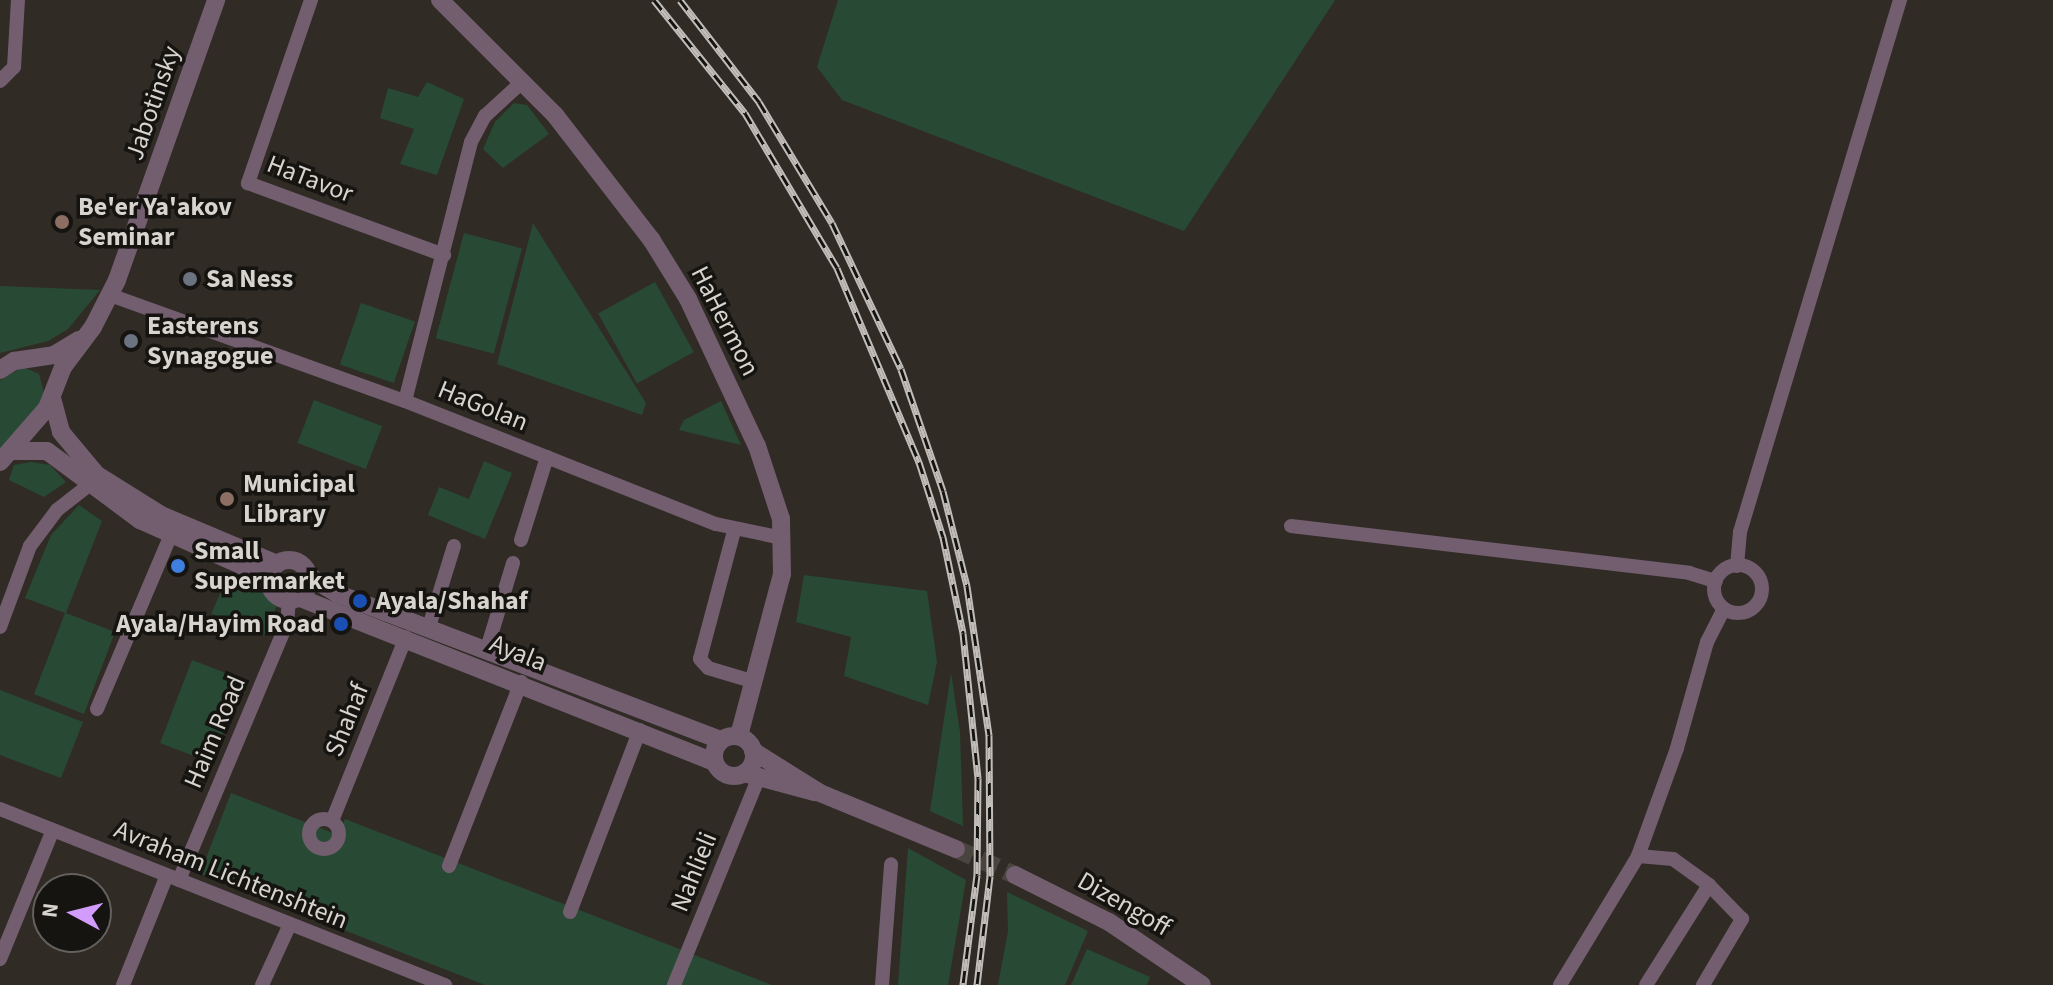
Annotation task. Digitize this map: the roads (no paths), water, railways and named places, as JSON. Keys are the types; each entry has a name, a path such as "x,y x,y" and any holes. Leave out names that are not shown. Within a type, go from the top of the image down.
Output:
{"street":[{"path":"0,81 14,67 18,0"},
{"name":"Jabotinsky","path":"5,457 54,394 63,367 93,327 110,295 206,30 214,0"},
{"name":"HaTavor","path":"311,0 248,183 444,255"},
{"name":"HaHermon","path":"440,0 523,81 613,186 688,299 774,489 782,538 779,597 755,682 730,738 714,762"},
{"path":"1737,566 1740,532 1900,0"},
{"name":"HaGolan","path":"523,81 485,116 471,142 405,401 734,531 782,538"},
{"path":"110,295 405,401"},
{"name":"Jabotinsky","path":"0,370 25,359 54,355 93,327"},
{"path":"5,457 47,451 89,485 171,535 254,571 269,583 278,597 294,599 309,576 295,560 277,564 161,515 97,475 61,432 46,368 25,359"},
{"path":"521,540 547,457"},
{"path":"0,627 30,546 57,510 89,485"},
{"path":"1291,526 1689,573 1716,581"},
{"path":"734,531 700,659 708,668 755,682"},
{"path":"97,709 171,535"},
{"path":"428,630 454,546"},
{"path":"486,652 513,563"},
{"path":"269,583 277,564"},
{"path":"1737,566 1756,573 1760,599 1744,612 1724,609 1716,598 1716,581 1725,569 1737,566"},
{"name":"Ayala","path":"309,576 338,594 428,630 730,738"},
{"name":"Ayala","path":"294,599 406,637 640,730 714,762 727,775 751,775"},
{"name":"Haim Road","path":"123,985 287,623 294,599"},
{"path":"1560,985 1638,856 1677,748 1707,642 1724,609"},
{"name":"Shahaf","path":"332,821 406,637"},
{"path":"449,866 521,682"},
{"path":"570,912 640,730"},
{"path":"730,738 820,793"},
{"path":"753,751 751,775 820,793 956,849"},
{"name":"Nahlieli","path":"674,985 751,775"},
{"name":"Avraham Lichtenshtein","path":"0,809 445,985"},
{"path":"0,959 53,830"},
{"path":"1638,856 1673,859 1709,885 1742,919 1703,985"},
{"path":"882,985 891,864"},
{"name":"Dizengoff","path":"1015,875 1109,922 1202,985"},
{"path":"1646,985 1709,885"},
{"path":"262,985 290,924"},
{"path":"402,985 408,970"}],"tunnel":[{"path":"956,849 1015,875"}],"railway":[{"path":"654,0 745,113 837,268 919,462 943,537 963,633 978,778 977,875 963,985"},
{"path":"680,0 759,102 832,223 901,369 943,491 967,586 989,735 990,876 977,985"}],"place":[{"name":"Be'er Ya'akov Seminar","path":"62,222"},
{"name":"Sa Ness","path":"190,279"},
{"name":"Easterens Synagogue","path":"131,341"},
{"name":"Municipal Library","path":"227,499"},
{"name":"Small Supermarket","path":"178,566"},
{"name":"Ayala/Shahaf","path":"360,601"},
{"name":"Ayala/Hayim Road","path":"341,624"}]}
